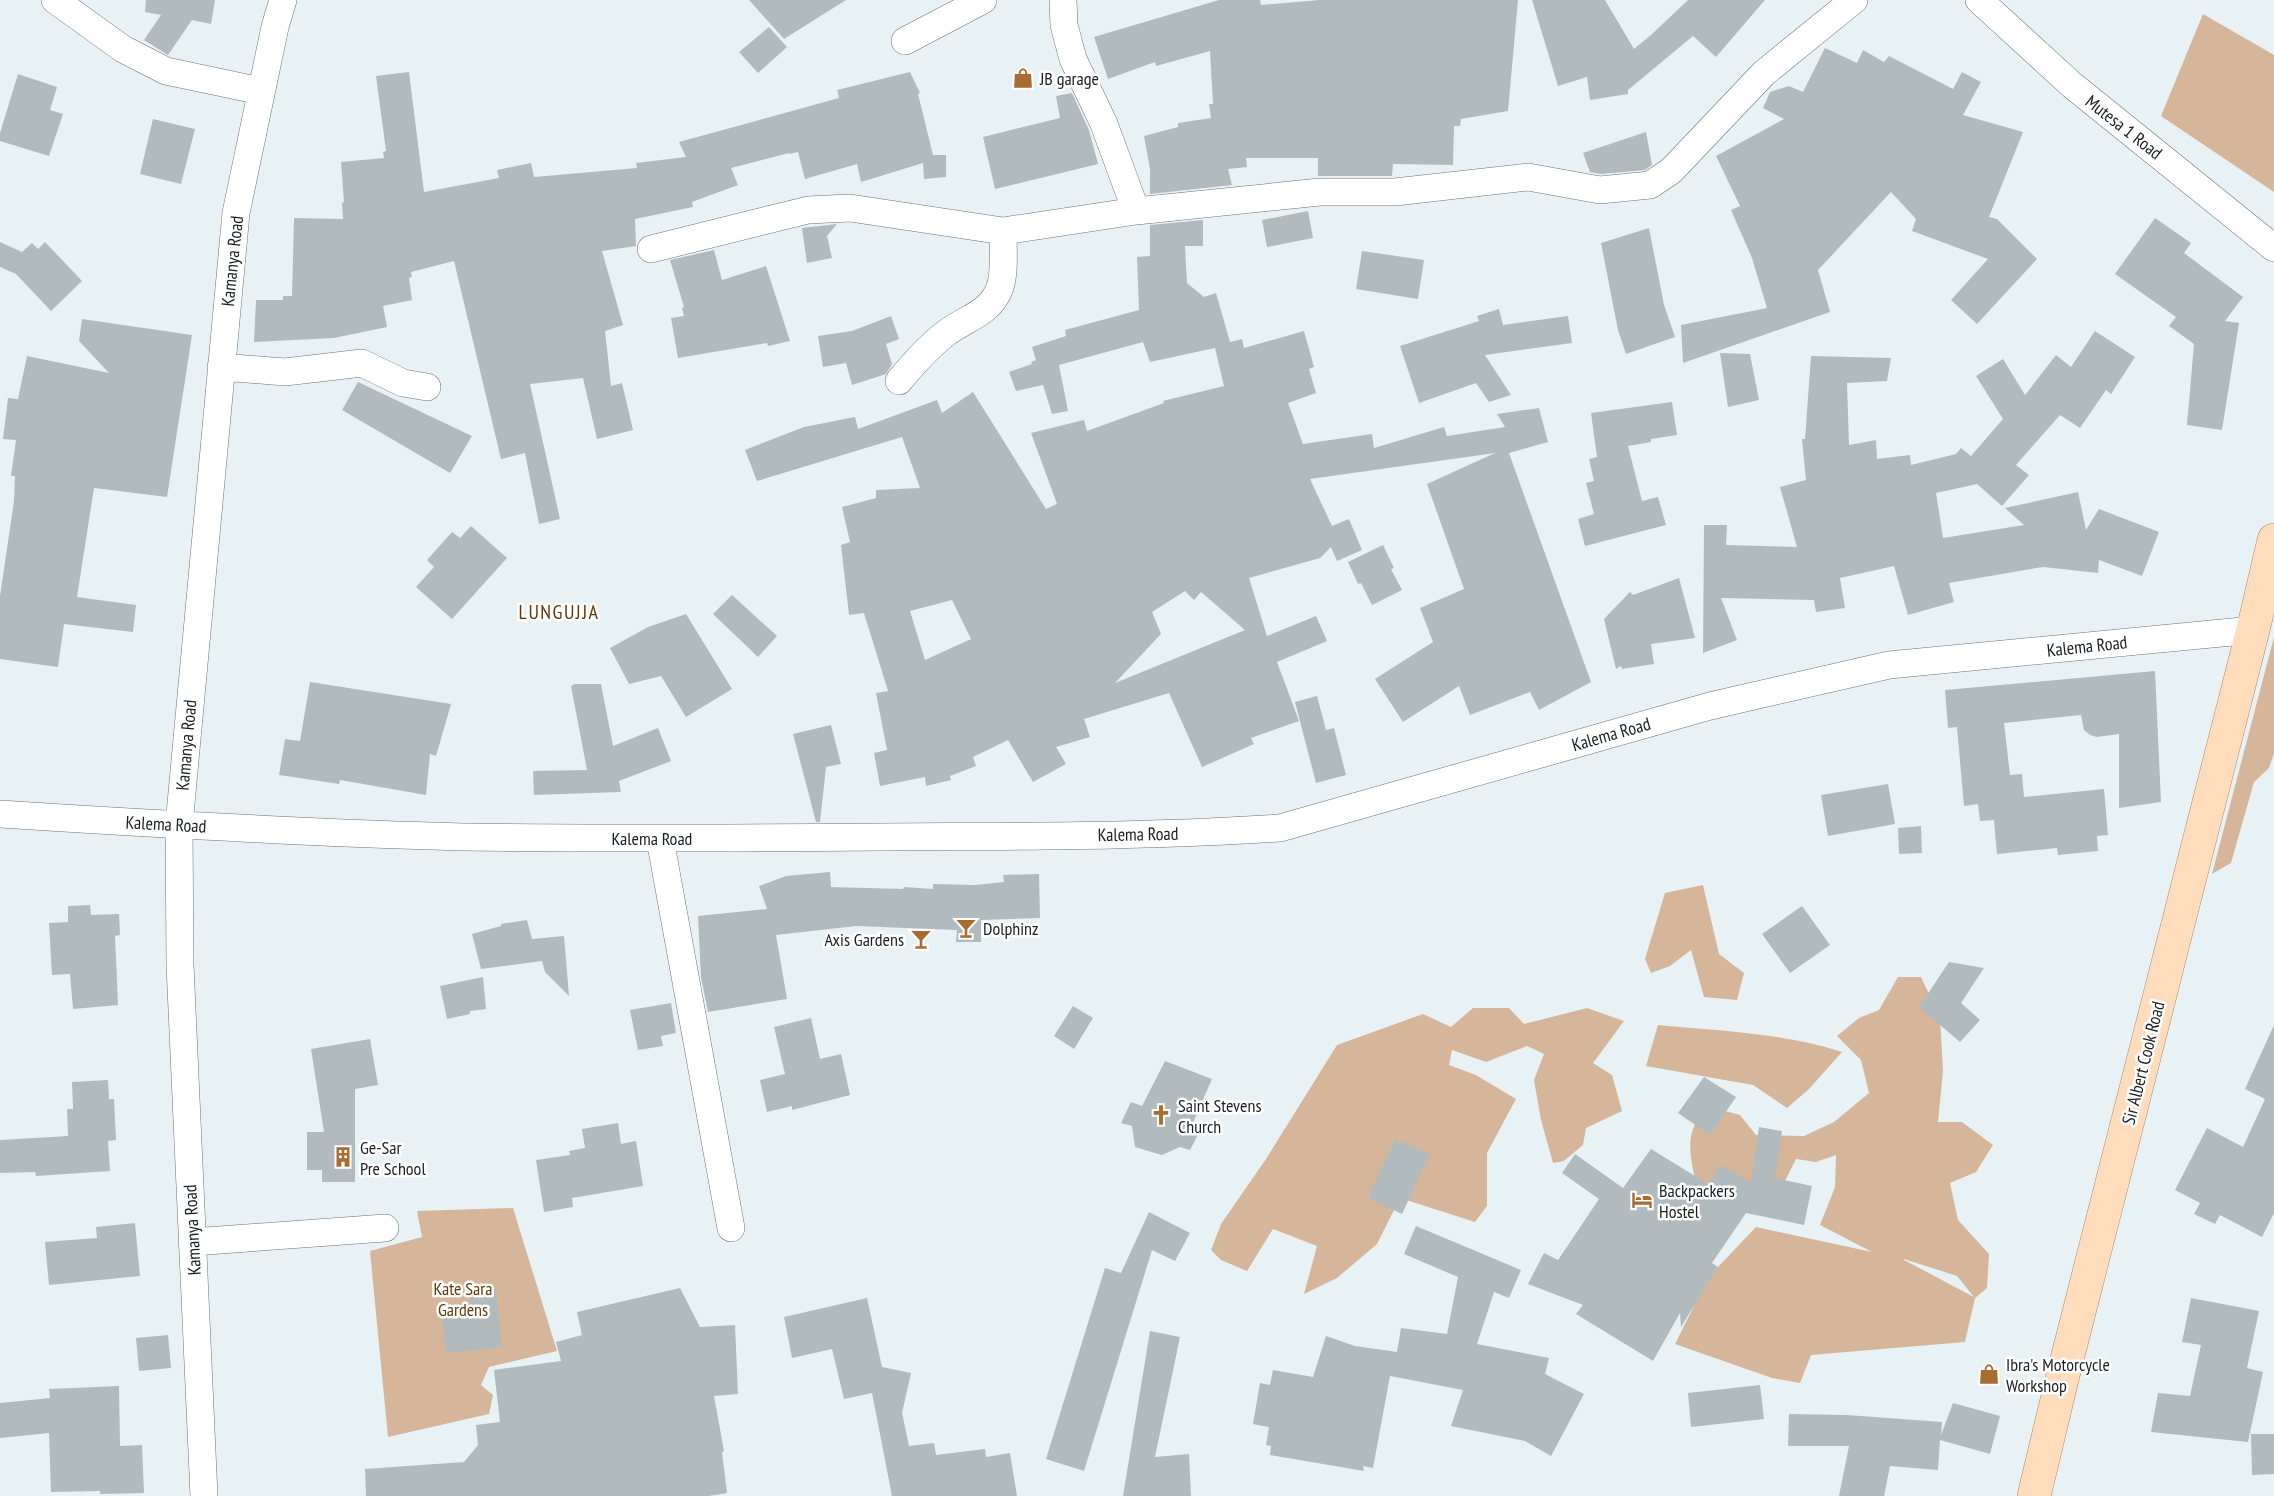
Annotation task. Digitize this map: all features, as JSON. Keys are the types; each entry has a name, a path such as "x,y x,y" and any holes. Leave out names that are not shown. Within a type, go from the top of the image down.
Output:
{"main road":[{"name":"Sir Albert Cook Road","path":"2034,1496 2274,540"}],"street":[{"path":"55,0 123,50 166,71 261,91"},
{"name":"Kamanya Road","path":"204,1496 180,965 178,825 236,213 275,27 284,0"},
{"path":"905,41 983,0"},
{"path":"1063,0 1064,25 1073,59 1104,124 1136,211"},
{"path":"651,249 808,210 850,208 1003,231 1136,211 1320,192 1395,192 1528,177 1600,190 1650,185 1671,171 1764,73 1854,0"},
{"name":"Mutesa 1 Road","path":"1978,0 2072,85 2274,248"},
{"path":"898,381 924,352 947,332 983,312 994,300 1001,285 1003,231"},
{"path":"221,367 285,372 362,363 403,383 427,387"},
{"name":"Kalema Road","path":"0,814 178,825 461,837 660,839 1218,832 1280,828 1710,706 1889,665 2253,630"},
{"path":"660,839 731,1228"},
{"path":"192,1242 385,1228"}],"green space":[{"path":"2203,14 2274,55 2274,192 2161,116"},
{"path":"2274,637 2274,753 2269,768 2254,782 2231,863 2212,874"},
{"path":"1703,885 1719,954 1744,973 1737,1000 1704,997 1691,950 1670,966 1651,973 1645,959 1665,893"},
{"path":"1898,977 1921,977 1940,1017 1943,1071 1938,1122 1962,1122 1993,1145 1976,1172 1950,1183 1958,1220 1989,1254 1987,1288 1975,1298 1965,1342 1811,1355 1800,1383 1772,1378 1675,1344 1696,1302 1718,1267 1756,1227 1872,1252 1820,1225 1835,1187 1836,1155 1816,1162 1796,1159 1779,1193 1730,1207 1695,1180 1690,1141 1699,1116 1706,1106 1740,1115 1756,1135 1804,1136 1834,1122 1869,1093 1861,1060 1837,1036 1859,1018 1879,1010","holes":["1904,1259 1957,1276 1974,1297"]},
{"path":"1473,1008 1509,1008 1524,1024 1587,1008 1624,1021 1593,1063 1612,1075 1622,1111 1586,1128 1583,1145 1564,1161 1553,1163 1541,1120 1534,1080 1544,1054 1527,1046 1486,1062 1452,1050 1449,1065 1476,1075 1516,1099 1487,1153 1487,1206 1475,1222 1400,1198 1377,1244 1337,1278 1304,1294 1317,1246 1273,1229 1247,1271 1221,1260 1211,1250 1221,1224 1266,1159 1337,1045 1423,1014 1451,1027"},
{"path":"1658,1025 1774,1037 1842,1052 1809,1089 1787,1108 1753,1085 1646,1066"},
{"name":"Kate Sara Gardens","path":"513,1208 557,1351 489,1367 481,1385 493,1395 489,1414 388,1437 370,1251 422,1237 417,1211"}],"building":[{"path":"146,0 215,0 211,24 192,20 168,55 144,40 161,15 145,12"},
{"path":"749,0 846,0 784,39"},
{"path":"1219,0 1260,0 1261,5 1320,0 1518,0 1508,111 1461,119 1460,126 1454,126 1453,165 1393,164 1392,176 1318,176 1318,158 1246,158 1247,167 1228,169 1232,185 1150,194 1150,169 1144,136 1178,127 1178,123 1211,118 1209,104 1213,104 1210,51 1156,66 1155,62 1108,79 1094,37"},
{"path":"1532,0 1605,0 1634,49 1688,0 1765,0 1716,57 1693,36 1628,90 1628,94 1590,100 1587,77 1558,86"},
{"path":"769,27 787,47 758,73 739,52"},
{"path":"1825,48 1857,63 1863,50 1884,62 1889,56 1953,89 1962,72 1981,82 1963,115 2023,132 1989,217 1997,219 2037,259 1977,324 1951,300 1988,259 1912,231 1916,219 1891,192 1818,270 1830,312 1683,363 1681,325 1767,308 1752,258 1731,210 1740,206 1716,156 1784,119 1763,108 1770,92 1789,86 1803,92"},
{"path":"409,72 424,192 499,178 497,170 531,163 534,177 637,168 636,163 686,157 679,142 839,98 837,90 910,72 920,93 918,94 933,155 946,155 946,177 924,179 923,163 861,182 857,164 805,179 798,152 789,153 731,168 738,185 692,202 693,207 635,219 636,246 602,251 623,325 605,331 611,386 622,383 633,430 597,439 583,378 530,384 560,519 539,524 525,453 501,459 454,261 411,272 412,277 409,278 412,300 383,306 387,327 334,338 254,342 256,300 283,300 283,296 292,296 294,218 343,219 341,162 384,158 383,152 386,151 376,76"},
{"path":"18,74 57,87 50,110 63,114 49,156 0,141 0,133"},
{"path":"1072,93 1089,130 1098,164 995,189 983,137 1060,118 1056,96"},
{"path":"153,119 195,129 181,184 140,174"},
{"path":"1646,132 1652,165 1645,170 1601,174 1590,172 1583,153"},
{"path":"1308,211 1313,238 1267,247 1262,220"},
{"path":"2155,218 2191,243 2184,253 2243,297 2225,321 2239,323 2222,430 2187,425 2194,344 2169,326 2176,317 2115,274"},
{"path":"1203,220 1203,246 1185,246 1187,283 1204,297 1216,293 1230,342 1242,339 1244,348 1304,331 1314,367 1309,369 1316,393 1288,403 1303,444 1372,434 1374,448 1444,427 1447,436 1505,427 1497,414 1539,408 1548,442 1509,453 1591,682 1539,710 1530,692 1470,715 1459,686 1403,722 1375,679 1433,642 1420,608 1464,589 1427,484 1495,453 1310,479 1332,526 1349,519 1362,550 1337,561 1331,547 1320,558 1249,578 1267,636 1316,616 1327,641 1277,662 1299,721 1251,738 1254,744 1202,767 1169,693 1084,719 1090,737 1056,747 1066,764 1033,782 1008,740 973,757 976,766 950,776 951,780 926,786 925,777 880,786 874,753 887,750 876,693 888,691 864,613 849,615 841,545 850,542 842,507 876,498 876,490 920,488 902,437 757,481 745,450 804,427 855,417 858,429 937,400 942,413 973,392 1046,509 1057,504 1031,433 1084,420 1087,431 1164,403 1163,401 1224,386 1215,348 1150,362 1143,342 1059,365 1068,411 1052,414 1043,385 1016,391 1009,372 1032,364 1031,362 1036,360 1032,347 1066,336 1065,330 1139,310 1137,257 1150,256 1150,225","holes":["1185,591 1194,600 1201,592 1245,630 1115,683 1161,634 1152,612","952,600 971,639 925,660 910,611"]},
{"path":"837,224 827,236 832,258 807,263 802,228"},
{"path":"1649,228 1664,305 1675,337 1626,354 1618,330 1601,243"},
{"path":"0,242 22,252 32,243 38,249 45,242 82,281 51,311 16,274 0,267"},
{"path":"714,250 722,280 766,266 790,341 678,358 671,318 684,316 682,308 684,307 670,260"},
{"path":"1362,251 1424,260 1418,299 1356,289"},
{"path":"1499,309 1503,325 1568,316 1572,343 1485,355 1511,395 1489,402 1476,383 1419,403 1400,346 1479,321 1477,316"},
{"path":"891,316 899,339 886,344 892,364 886,374 852,385 846,363 823,367 818,336 852,331"},
{"path":"82,319 192,335 167,497 94,488 77,597 136,605 133,632 64,624 58,667 0,659 0,596 14,501 15,476 11,476 16,440 3,439 8,398 18,399 27,356 109,373 79,341"},
{"path":"2095,331 2135,357 2111,394 2106,390 2080,428 2060,415 2016,465 2029,475 2002,506 1977,484 1936,493 1943,538 2024,525 2005,508 2078,492 2086,530 2099,509 2159,532 2142,576 2099,560 2098,573 2043,567 1949,583 1954,602 1908,615 1894,566 1840,578 1845,608 1816,612 1814,600 1721,598 1737,640 1703,653 1704,525 1727,525 1726,545 1797,547 1780,487 1806,480 1802,439 1805,439 1811,356 1891,358 1887,381 1847,383 1849,445 1876,440 1877,459 1910,455 1911,465 1956,454 1961,448 1971,456 2003,419 1976,376 2003,359 2025,395 2056,355 2071,367"},
{"path":"1720,353 1750,354 1759,400 1728,407"},
{"path":"358,382 472,436 450,473 342,410"},
{"path":"1672,402 1677,435 1628,446 1642,501 1658,497 1666,525 1585,546 1578,519 1594,514 1586,483 1594,481 1589,459 1597,457 1591,413"},
{"path":"471,526 507,558 452,619 416,587 434,567 427,560 452,532 460,538"},
{"path":"1383,545 1394,568 1391,569 1402,590 1372,605 1361,583 1358,584 1348,562"},
{"path":"1679,578 1695,638 1651,644 1654,664 1622,669 1621,666 1616,669 1604,619 1630,592 1633,595"},
{"path":"732,595 777,636 758,657 713,614"},
{"path":"686,614 732,689 686,717 661,676 629,684 610,648 648,627"},
{"path":"2155,671 2161,802 2119,808 2119,734 2097,737 2090,735 2084,730 2081,715 2004,723 2010,775 2022,774 2024,797 2104,789 2108,835 2097,836 2098,851 2058,855 2057,848 1997,854 1994,820 1980,821 1978,804 1964,806 1957,727 1948,728 1945,690"},
{"path":"310,682 451,704 436,756 430,754 426,795 340,780 339,784 279,775 285,739 300,741"},
{"path":"601,684 613,746 658,728 671,761 619,781 621,792 534,795 533,771 587,770 571,686"},
{"path":"1317,696 1326,730 1334,728 1346,775 1316,783 1295,702"},
{"path":"831,725 841,764 826,767 820,822 816,822 793,734"},
{"path":"1888,784 1895,824 1828,836 1821,795"},
{"path":"1921,826 1922,853 1899,854 1898,828"},
{"path":"830,872 831,887 903,889 904,887 933,889 933,884 975,885 1004,882 1003,875 1039,874 1040,918 981,920 981,942 956,942 957,930 856,926 776,935 787,999 708,1012 701,978 698,916 767,909 759,886 786,876"},
{"path":"90,905 91,915 119,914 120,935 115,936 118,1005 73,1009 70,974 52,975 49,923 68,922 68,906"},
{"path":"1802,906 1830,945 1790,973 1762,934"},
{"path":"527,920 532,939 564,936 569,996 545,972 542,961 481,969 472,934 501,926 501,924"},
{"path":"1949,962 1984,968 1961,1003 1980,1020 1960,1042 1919,1007"},
{"path":"483,977 486,1009 470,1011 470,1014 447,1019 440,986"},
{"path":"671,1003 676,1033 661,1036 663,1046 638,1050 630,1010"},
{"path":"1073,1006 1093,1018 1074,1049 1054,1036"},
{"path":"811,1018 820,1059 841,1054 850,1095 792,1110 792,1106 767,1112 760,1080 785,1074 774,1027"},
{"path":"2274,1025 2274,1213 2262,1237 2220,1215 2215,1224 2194,1214 2200,1203 2175,1190 2207,1128 2243,1147 2265,1099 2245,1089"},
{"path":"370,1039 378,1085 355,1089 355,1182 322,1182 322,1170 307,1170 307,1132 324,1132 311,1049"},
{"name":"Saint Stevens Church","path":"1165,1061 1212,1079 1191,1127 1200,1131 1190,1150 1180,1147 1162,1155 1135,1147 1132,1126 1121,1123 1131,1102 1142,1106"},
{"path":"1704,1077 1736,1097 1710,1135 1678,1113"},
{"path":"108,1080 109,1099 114,1099 116,1140 108,1141 110,1171 36,1176 35,1172 0,1173 0,1140 68,1136 67,1109 73,1109 72,1082"},
{"path":"618,1123 621,1144 636,1141 643,1186 572,1198 573,1207 544,1212 536,1160 570,1155 569,1151 585,1148 582,1129"},
{"path":"1759,1127 1782,1131 1775,1178 1812,1186 1804,1225 1746,1213 1712,1263 1718,1267 1681,1327 1680,1313 1653,1361 1576,1314 1583,1305 1528,1284 1544,1253 1558,1260 1599,1199 1562,1173 1575,1154 1623,1188 1651,1149 1708,1184 1721,1165 1751,1183"},
{"path":"1395,1139 1430,1154 1402,1214 1368,1198"},
{"path":"1149,1212 1190,1233 1175,1261 1152,1250 1084,1471 1046,1459 1105,1268 1121,1273"},
{"path":"135,1223 140,1276 49,1285 45,1242 97,1238 96,1227"},
{"path":"1416,1226 1521,1270 1509,1298 1494,1292 1477,1344 1549,1358 1545,1374 1584,1394 1551,1456 1525,1441 1451,1426 1463,1390 1390,1376 1373,1468 1363,1466 1364,1471 1270,1455 1271,1446 1266,1445 1269,1427 1253,1424 1260,1383 1270,1385 1273,1370 1313,1377 1326,1336 1355,1346 1397,1352 1401,1328 1447,1334 1458,1277 1404,1254"},
{"path":"680,1288 700,1327 735,1325 738,1394 714,1396 724,1451 722,1452 727,1493 709,1496 366,1496 365,1469 464,1462 478,1445 476,1425 500,1422 494,1370 561,1361 556,1342 582,1335 577,1312"},
{"path":"496,1291 502,1347 446,1353 441,1306 471,1303 470,1294"},
{"path":"867,1298 882,1367 911,1373 902,1413 909,1446 934,1443 936,1455 985,1449 986,1457 1010,1453 1017,1496 892,1496 872,1393 844,1399 832,1349 792,1358 784,1317"},
{"path":"2191,1298 2259,1311 2247,1368 2263,1372 2248,1442 2151,1432 2158,1393 2190,1396 2201,1345 2182,1342"},
{"path":"1150,1331 1180,1337 1155,1457 1189,1454 1191,1496 1123,1496"},
{"path":"168,1335 171,1368 139,1371 136,1338"},
{"path":"1760,1385 1764,1419 1691,1427 1688,1393"},
{"path":"119,1386 120,1446 142,1445 144,1493 51,1492 49,1433 0,1438 0,1403 50,1398 49,1389"},
{"path":"1953,1403 2000,1416 1990,1454 1940,1440 1938,1470 1890,1466 1884,1496 1839,1496 1849,1446 1788,1446 1789,1414 1847,1415 1942,1422 1941,1435"},
{"path":"2251,1434 2274,1434 2274,1474 2252,1475"}],"place":[{"name":"JB garage","path":"1023,78"},
{"name":"Dolphinz","path":"966,928"},
{"name":"Axis Gardens","path":"921,939"},
{"name":"Saint Stevens Church","path":"1161,1115"},
{"name":"Ge-Sar Pre School","path":"343,1157"},
{"name":"Backpackers Hostel","path":"1642,1200"},
{"name":"Ibra's Motorcycle Workshop","path":"1989,1374"}],"district":[{"name":"LUNGUJJA","path":"559,612"}]}
